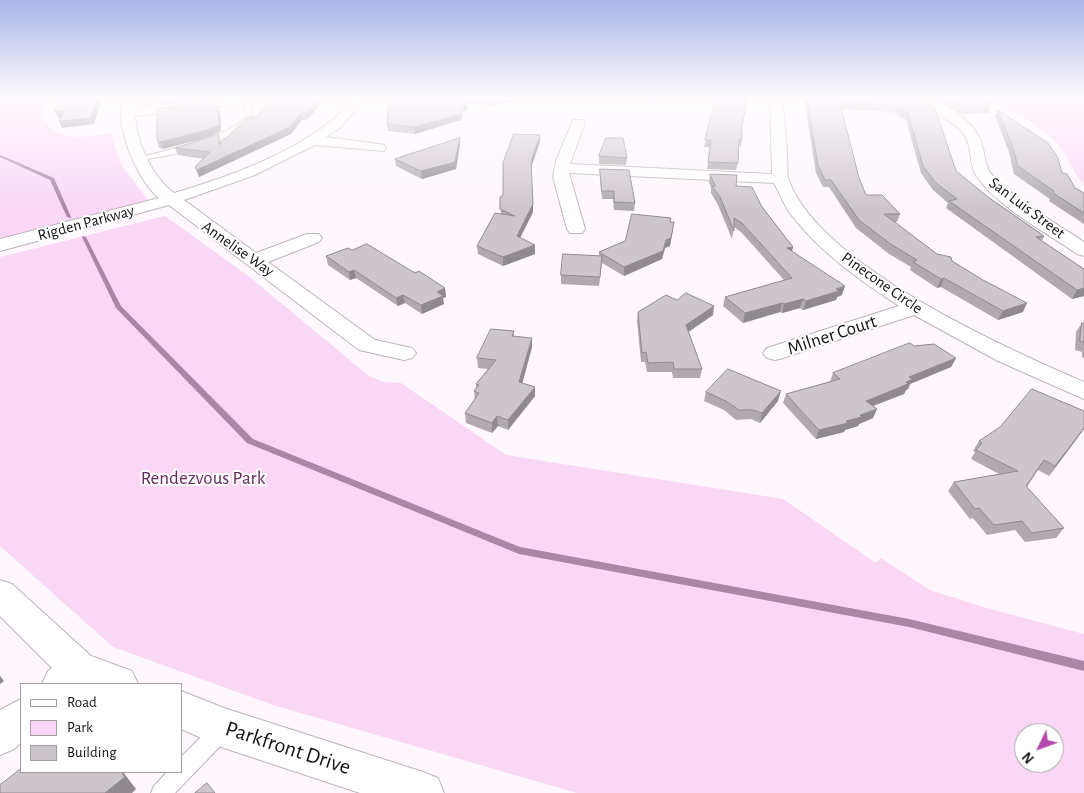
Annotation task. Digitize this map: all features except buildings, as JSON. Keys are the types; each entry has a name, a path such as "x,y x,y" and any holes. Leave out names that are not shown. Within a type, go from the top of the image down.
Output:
{"street":[{"name":"Annelise Way","path":"130,135 138,159 161,191 171,200 256,260 367,345 404,353"},
{"name":"Rigden Parkway","path":"0,245 171,200 259,168 319,135"},
{"path":"574,135 562,168 561,177 576,229"},
{"name":"Pinecone Circle","path":"778,135 780,179 795,207 819,234 846,258 916,308 1014,361 1084,391"},
{"name":"San Luis Street","path":"970,135 978,166 985,178 1084,250"},
{"path":"312,140 379,148"},
{"path":"562,168 780,179"},
{"path":"256,260 313,238"},
{"name":"Milner Court","path":"775,353 916,308"},
{"path":"1,596 70,676 112,683"},
{"name":"Parkfront Drive","path":"182,710 224,728 423,793"},
{"path":"0,735 20,719"}],"lane":[{"path":"138,159 201,144 222,135"},
{"path":"182,771 224,728"},
{"path":"161,793 180,773"}],"green space":[{"path":"0,135 65,135 84,137 112,135 120,163 148,200 45,229 0,238"},
{"path":"1049,135 1084,135 1084,184 1061,148"},
{"name":"Rendezvous Park","path":"165,216 247,275 369,376 384,382 401,383 506,455 783,499 876,563 881,558 930,590 983,607 1084,634 1084,793 577,793 273,705 113,647 0,546 0,257"}],"waterway":[{"path":"0,156 52,179 69,217"},
{"path":"84,237 118,307 250,441 519,550 909,623 1084,666"}]}
